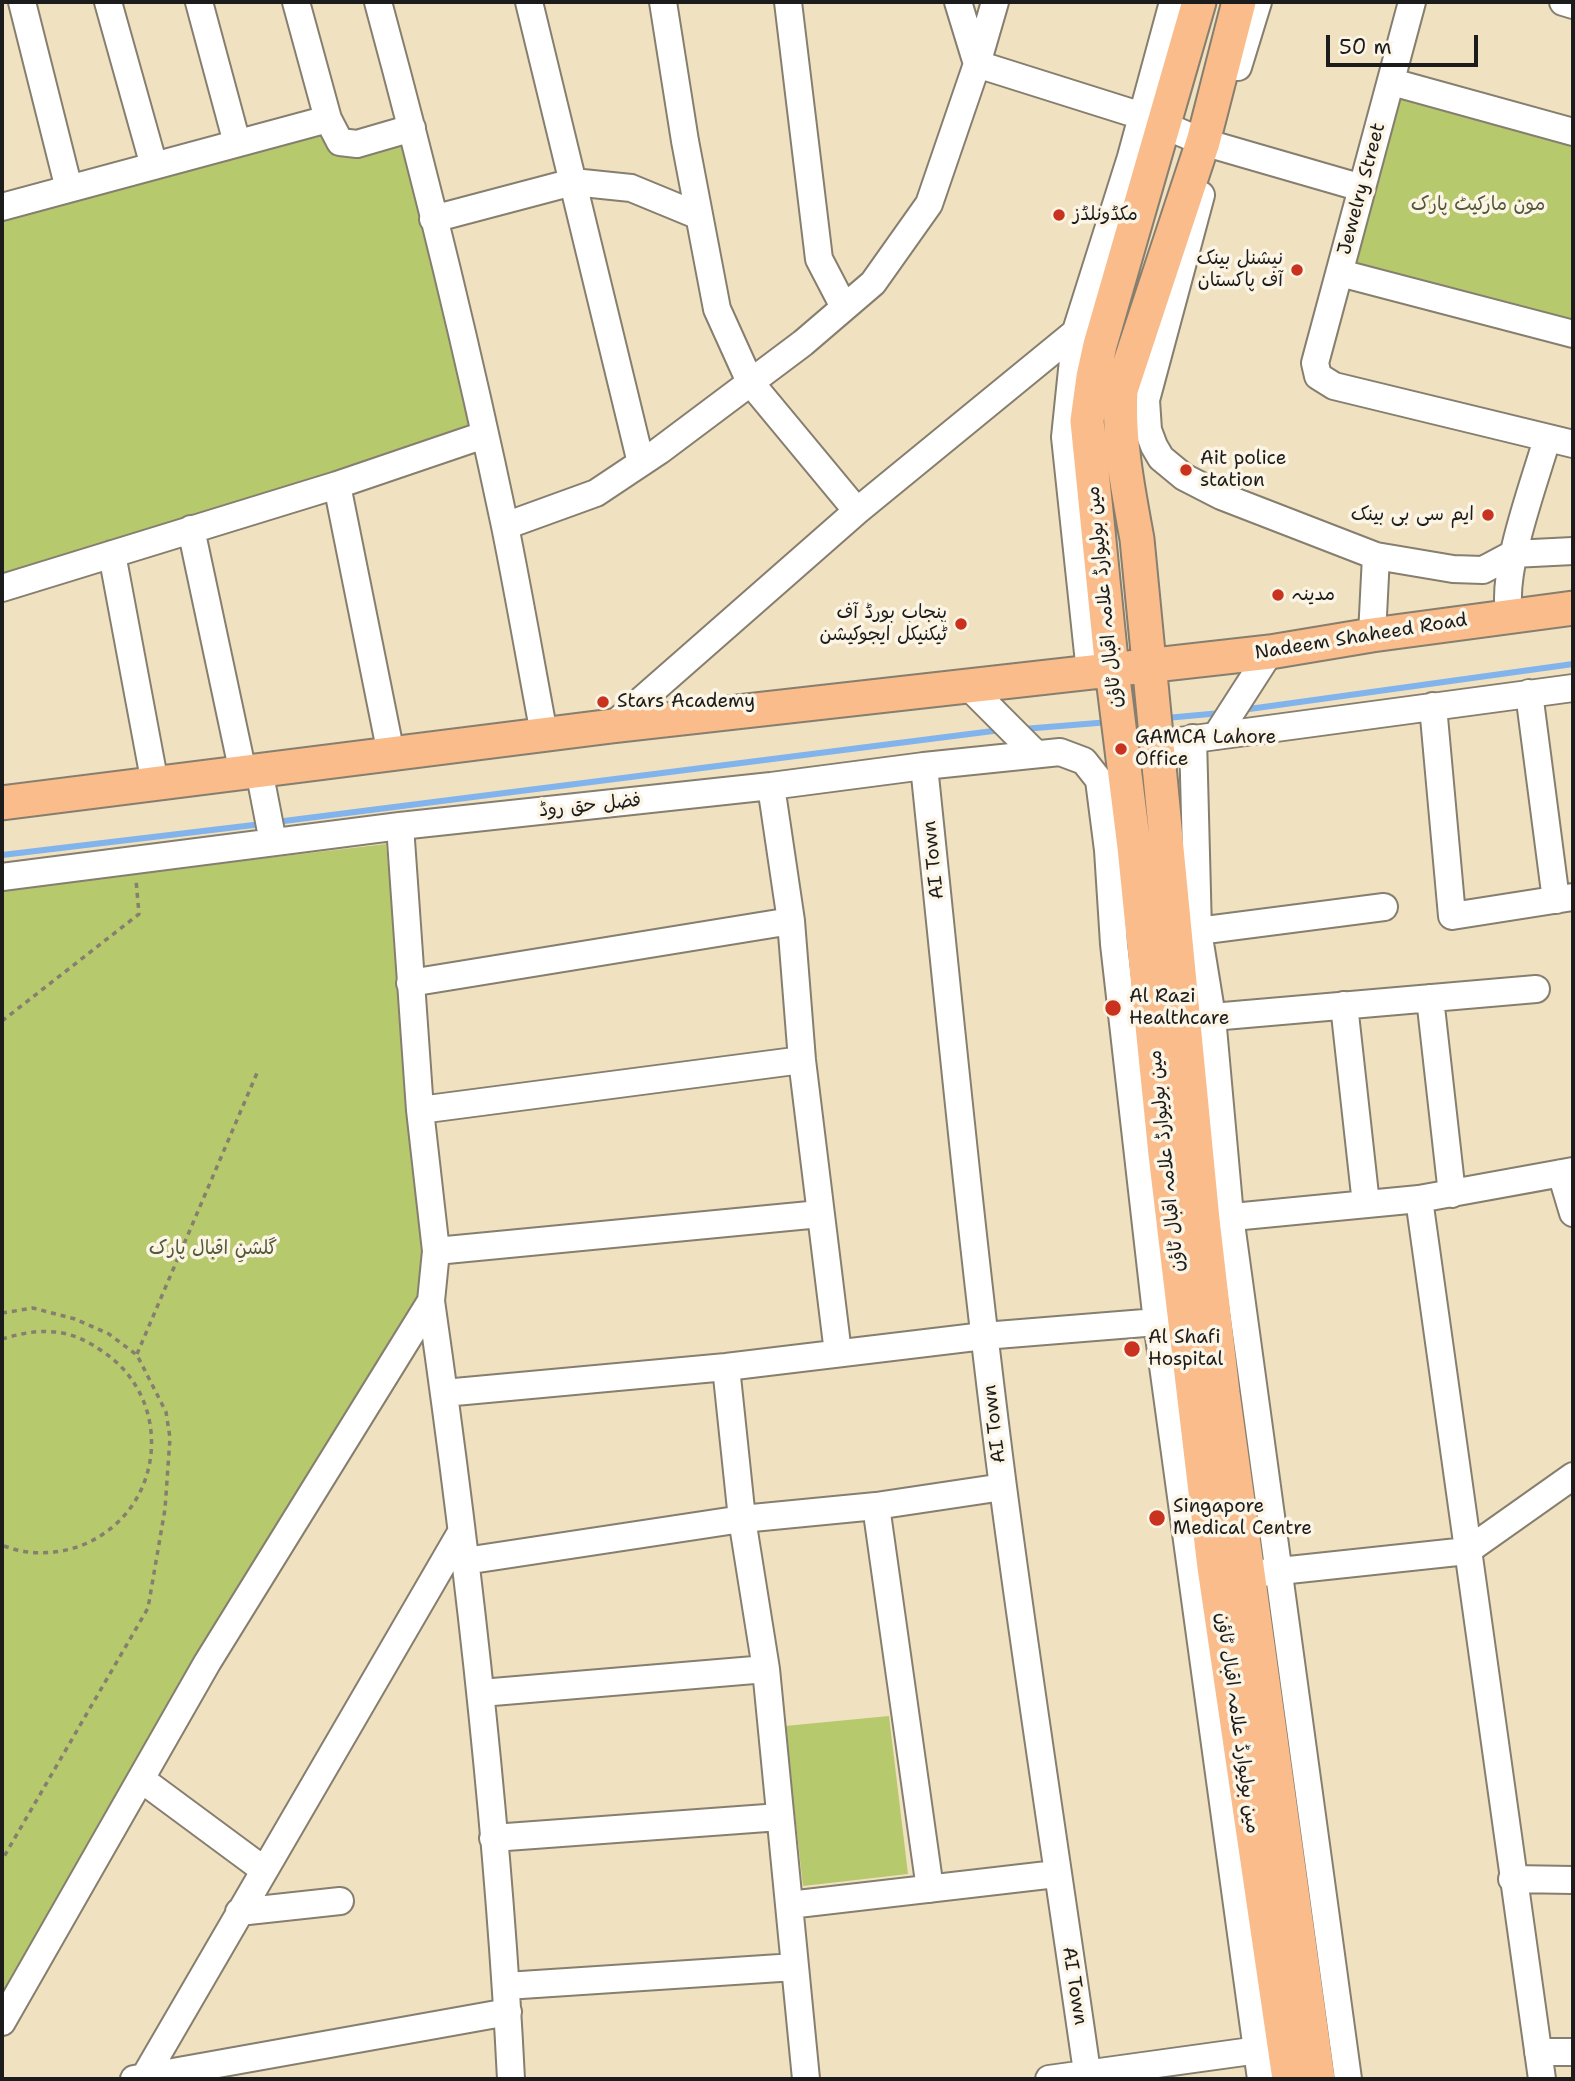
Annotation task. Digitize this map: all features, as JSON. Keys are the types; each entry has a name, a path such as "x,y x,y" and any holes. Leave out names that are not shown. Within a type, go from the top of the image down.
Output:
{"main road":[{"name":"مین بولیوارڈ علامہ اقبال ٹاؤن","path":"1199,2 1153,120 1114,300 1093,377 1087,421 1105,676 1120,737 1121,848 1165,1154 1214,1567 1289,2079"},
{"name":"مین بولیوارڈ علامہ اقبال ٹاؤن","path":"1239,2 1208,144 1121,390 1119,418 1123,461 1137,540 1156,738 1217,1218 1223,1393 1264,1573 1285,2046 1318,2079"},
{"name":"Nadeem Shaheed Road","path":"1150,678 1270,652 1371,635 1573,608"},
{"path":"2,803 966,684 1105,676 1150,678"}],"street":[{"path":"22,2 69,189"},
{"path":"108,2 154,166"},
{"path":"199,2 237,143"},
{"path":"296,2 328,119 340,142 356,144 412,128"},
{"path":"378,2 412,128 505,526 544,734"},
{"path":"529,2 641,463"},
{"path":"663,2 717,309 750,382 857,511"},
{"path":"788,2 819,259 844,307"},
{"path":"958,2 977,64"},
{"path":"505,526 596,493 750,382 873,284 929,204 977,64 995,2"},
{"path":"1105,676 1065,437 1076,331 1153,120 1173,2"},
{"path":"1258,2 1208,144 1146,400 1148,430 1154,446 1172,468 1195,484 1376,556 1453,569 1483,570 1513,554 1573,551"},
{"name":"Jewelry Street","path":"1412,2 1315,363 1318,376 1334,386 1547,439"},
{"path":"1563,2 1573,5"},
{"path":"977,64 1153,120 1208,144 1362,188"},
{"path":"1392,82 1573,132"},
{"path":"2,207 328,119"},
{"path":"433,219 573,182 631,188 699,216"},
{"path":"1340,272 1573,334"},
{"path":"612,726 857,511 1114,300"},
{"path":"2,587 337,485 484,435"},
{"path":"1510,615 1506,601 1513,554 1547,439 1573,444"},
{"path":"1123,461 1154,446"},
{"path":"337,485 391,754"},
{"path":"191,529 251,771 266,803 272,837"},
{"path":"112,554 155,784"},
{"path":"1371,635 1376,556"},
{"path":"1270,652 1250,684 1210,734 1198,931 1212,1017 1217,1218 1419,1199 1567,1172 1573,1213"},
{"path":"966,684 1028,746"},
{"path":"1156,738 1210,734 1573,688"},
{"path":"1433,706 1452,916 1564,898 1529,693"},
{"name":"فضل حق روڈ","path":"2,877 134,860 272,837 771,786 924,766 1028,746 1072,755 1084,761 1099,780 1121,848 1114,943 1157,1322 1285,2046 1261,2079"},
{"name":"AI Town","path":"924,766 984,1336 1056,1874 1088,2076"},
{"path":"771,786 791,921 802,1060 838,1353"},
{"path":"400,826 420,1110 436,1251 431,1301 481,1693 507,1999 511,2079"},
{"path":"1198,931 1384,907"},
{"path":"410,983 791,921"},
{"path":"1212,1017 1536,989"},
{"path":"1430,998 1452,1194"},
{"path":"1344,1005 1366,1204"},
{"path":"420,1110 802,1060"},
{"path":"1419,1199 1542,2079"},
{"path":"436,1251 820,1214"},
{"path":"2,2022 207,1663 431,1301"},
{"path":"444,1393 726,1367 984,1336 1157,1322"},
{"path":"726,1367 742,1519 766,1669 806,2079"},
{"path":"1348,2079 1264,1573 1467,1551 1573,1476"},
{"path":"465,1561 742,1519 876,1506 1003,1487"},
{"path":"876,1506 930,1889"},
{"path":"138,2078 264,1870 460,1534"},
{"path":"481,1693 766,1669"},
{"path":"141,1779 264,1870"},
{"path":"494,1838 780,1817"},
{"path":"789,1905 1056,1874"},
{"path":"1512,1879 1573,1880"},
{"path":"239,1912 340,1901"},
{"path":"138,2078 507,1999 795,1967"},
{"path":"1049,2079 1088,2076 1285,2046"},
{"path":"1538,2052 1573,2052"}],"path":[{"path":"2,1021 139,914 134,860"},
{"path":"137,1355 257,1073"},
{"path":"2,1313 33,1308 75,1319 109,1334 137,1355 166,1412 170,1438 165,1509 148,1608 2,1860"},
{"path":"2,1339 26,1332 56,1332 86,1340 111,1356 132,1378 146,1405 153,1435 150,1465 141,1494 123,1518 99,1538 72,1549 42,1553 2,1545"}],"green space":[{"name":"مون مارکیٹ پارک","path":"1397,89 1573,137 1573,324 1350,263"},
{"path":"328,119 334,135 412,128 484,435 2,588 2,207"},
{"name":"گلشنِ اقبال پارک","path":"386,844 431,1301 2,2020 2,889"},
{"path":"889,1716 908,1874 803,1886 785,1726"}],"waterway":[{"path":"1242,710 1573,664"},
{"path":"1166,718 1221,713"},
{"path":"1023,729 1110,722"},
{"path":"276,822 1001,730"},
{"path":"2,855 262,824"}],"place":[{"name":"مکڈونلڈز","path":"1059,215"},
{"name":"نیشنل بینک آف پاکستان","path":"1297,270"},
{"name":"Ait police station","path":"1186,470"},
{"name":"ایم سی بی بینک","path":"1488,515"},
{"name":"مدینہ","path":"1278,595"},
{"name":"پنجاب بورڈ آف ٹیکنیکل ایجوکیشن","path":"961,624"},
{"name":"Stars Academy","path":"603,702"},
{"name":"GAMCA Lahore Office","path":"1121,749"},
{"name":"Al Razi Healthcare","path":"1113,1008"},
{"name":"Al Shafi Hospital","path":"1132,1349"},
{"name":"Singapore Medical Centre","path":"1157,1518"}]}
